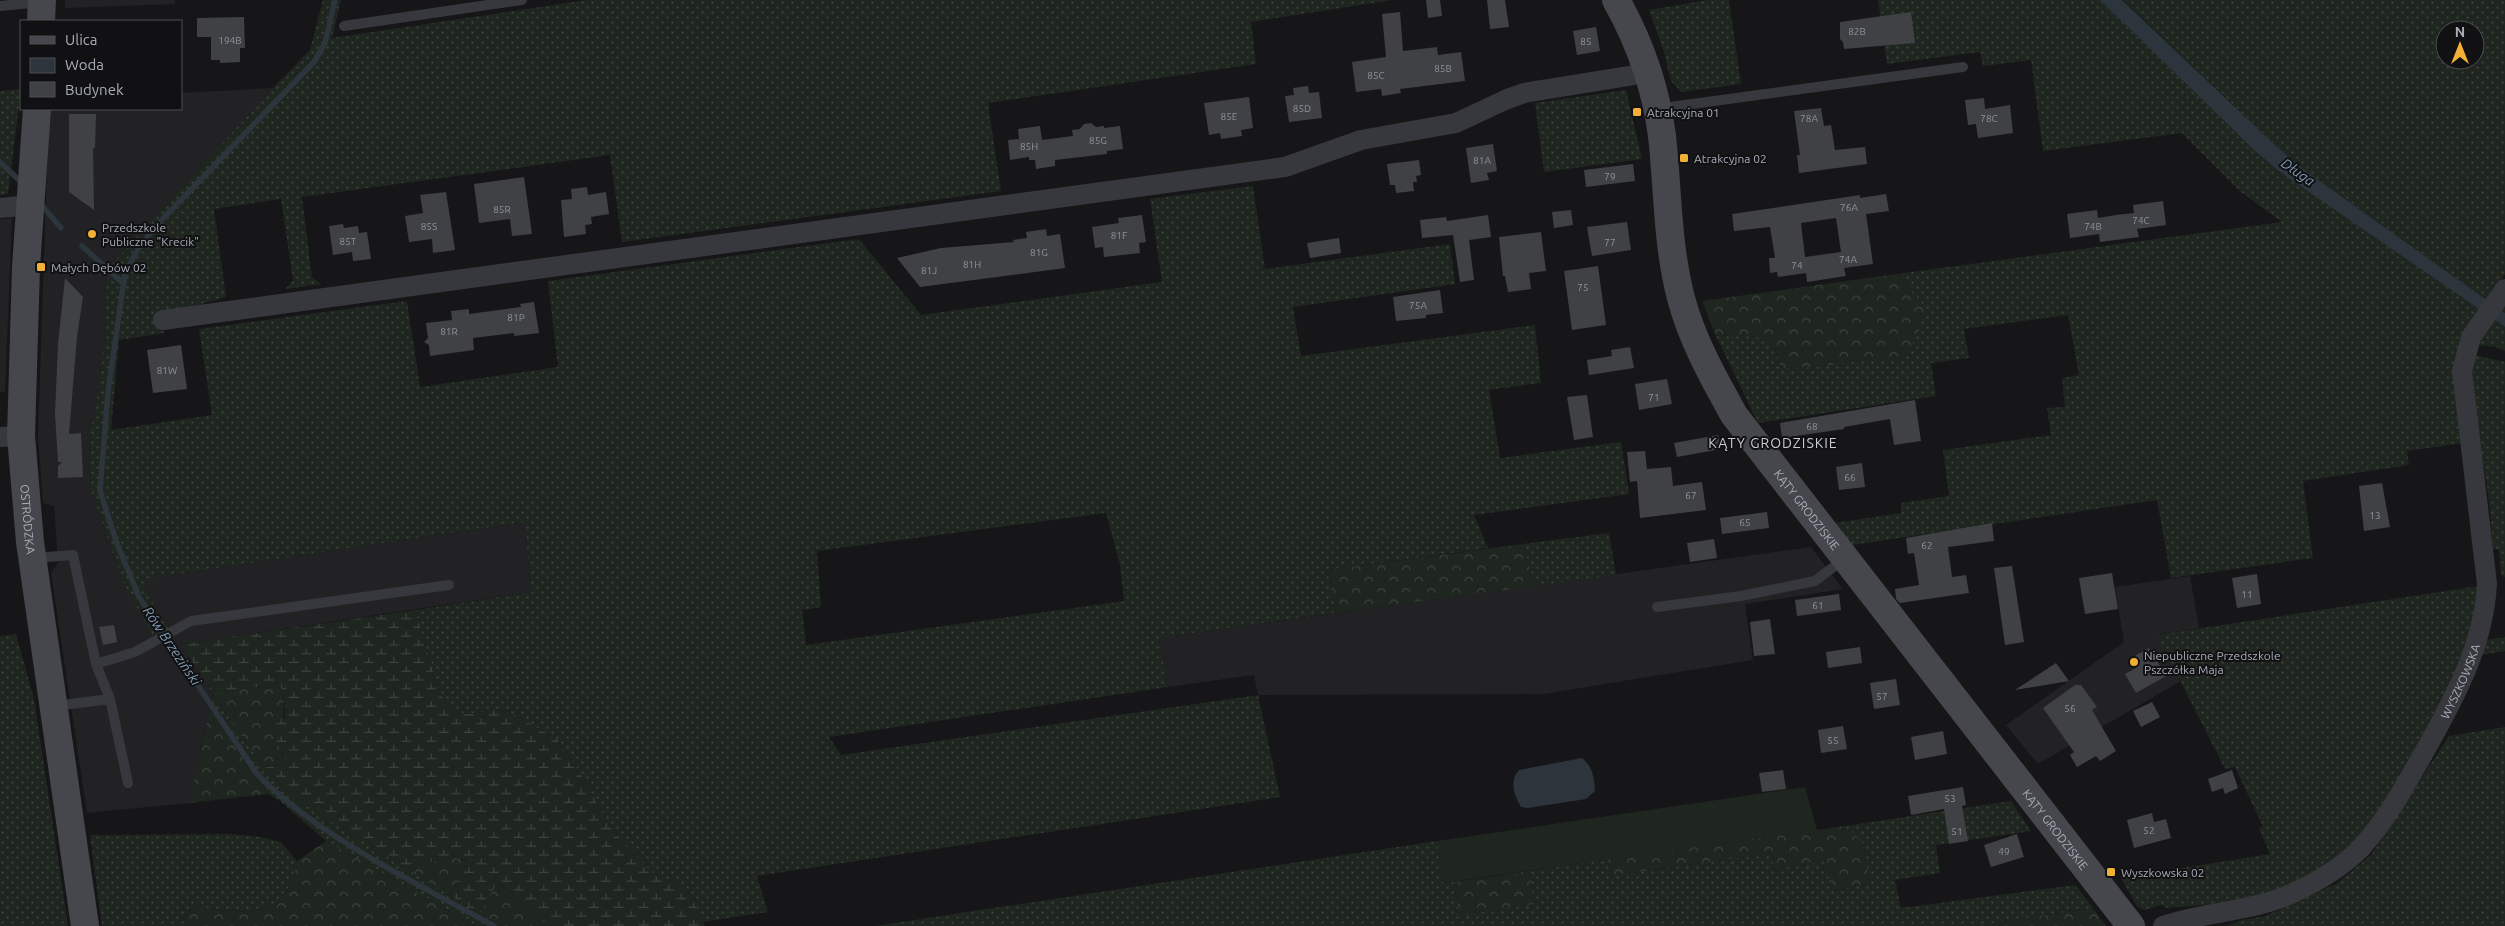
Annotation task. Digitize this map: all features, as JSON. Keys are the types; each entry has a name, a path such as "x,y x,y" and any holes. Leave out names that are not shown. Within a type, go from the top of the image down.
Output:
{"street":[{"name":"KĄTY GRODZISKIE","path":"1616,0 1630,26 1647,73 1656,106 1662,135 1671,244 1680,297 1690,328 1704,361 1734,416 2131,926"},
{"path":"162,320 1285,166 1361,140 1456,123 1524,93 1647,73"},
{"name":"OSTRÓDZKA","path":"36,110 21,403 11,437 26,512 86,926"},
{"path":"0,208 30,205"},
{"name":"WYSZKOWSKA","path":"2163,926 2258,904 2293,893 2324,877 2344,863 2382,822 2445,715 2471,657 2486,605 2485,556 2462,371 2471,337 2505,289"}],"lane":[{"path":"344,26 522,0"},
{"path":"0,6 42,8"},
{"path":"1656,106 1670,107 1963,67"},
{"path":"32,558 73,555 96,664 110,698 128,783"},
{"path":"1658,607 1741,596 1815,581 1845,558"},
{"path":"96,664 135,652 191,621 448,585"},
{"path":"54,706 110,698"}],"shaded area":[{"path":"65,0 175,0 175,4 65,8"},
{"path":"273,88 111,265 106,331 94,417 89,432 91,491 124,585 169,629 147,593 143,579 525,522 531,592 181,644 213,694 189,803 87,813 51,573 58,563 54,506 43,503 38,434 49,110 182,110 182,93"},
{"path":"12,218 5,392 0,392 0,219"},
{"path":"1811,547 1843,589 1745,604 1753,660 1543,694 1258,695 1254,675 1168,687 1159,638"},
{"name":"Niepubliczne Przedszkole Pszczółka Maja","path":"2190,576 2199,628 2157,635 2181,681 2038,764 2006,725 2124,642 2115,587"}],"green space":[{"path":"323,0 341,0 332,38 587,0 1392,0 1251,22 1256,64 988,103 1001,191 622,242 610,155 302,197 312,277 321,284 286,289 293,280 281,199 214,209 226,297 159,316 164,333 119,340 111,430 212,415 199,329 407,301 420,387 558,367 548,281 859,239 921,315 1162,282 1150,199 1253,186 1265,269 1450,244 1455,284 1293,307 1301,356 1535,325 1541,383 1489,390 1500,458 1621,442 1629,494 1474,515 1488,548 1328,570 1336,613 1159,638 1168,687 829,737 841,755 1258,695 1280,797 757,876 768,912 703,922 687,888 651,872 611,828 579,771 557,739 504,709 469,714 450,711 439,691 415,610 531,592 525,522 144,579 147,593 169,629 154,637 124,585 91,491 89,432 94,417 106,331 106,289 111,265 310,50","holes":["1106,513 1120,565 1124,601 806,645 802,610 821,607 817,551"]},
{"path":"1707,0 1729,0 1741,84 1681,92 1671,81 1663,49 1649,10"},
{"path":"1878,0 2100,0 2255,151 2280,172 2505,327 2505,351 2496,347 2478,345 2464,332 2462,443 2407,451 2409,465 2303,481 2313,558 2171,578 2157,500 1852,545 1835,523 1901,513 1901,503 1949,496 1943,450 2051,435 2047,408 2065,407 2062,378 2079,375 2068,315 1964,329 1969,358 1931,363 1936,396 1758,423 1716,336 1747,336 1763,339 1773,346 1781,368 1820,367 1866,359 1898,359 1910,289 1897,274 2282,222 2241,192 2182,133 2043,151 2031,60 1983,66 1980,52 1887,64"},
{"path":"2123,0 2505,0 2505,274 2501,281 2505,286 2505,313 2303,169 2274,144"},
{"path":"20,89 8,194 0,195 0,91"},
{"path":"1626,90 1642,159 1544,172 1535,103"},
{"path":"1897,274 1924,306 1922,322 1917,336 1914,342 1898,359 1866,359 1820,367 1781,368 1773,346 1763,339 1747,336 1716,336 1702,301"},
{"path":"2474,355 2505,362 2505,577 2501,575 2499,550 2493,549 2488,497 2472,386"},
{"path":"1609,533 1616,575 1535,586 1523,544"},
{"path":"1523,544 1535,586 1336,613 1328,570"},
{"path":"2479,586 2473,626 2451,683 2391,791 2361,835 2328,866 2293,884 2237,902 2166,908 2162,905 2144,910 2137,906 2121,878 2270,854 2259,828 2263,827 2235,767 2225,769 2157,635"},
{"path":"415,610 439,691 450,711 469,714 504,709 557,739 579,771 611,828 651,872 687,888 705,926 552,926 544,922 498,881 480,914 448,894 466,875 467,860 456,858 402,866 294,798 264,768 287,763 275,738 272,724 285,717 285,705 280,683 213,694 181,644"},
{"path":"16,634 34,699 68,926 0,926 0,636"},
{"path":"2505,637 2505,651 2480,655 2486,640"},
{"path":"280,683 284,711 275,738 287,763 264,768 213,694"},
{"path":"213,694 264,768 294,798 480,914 503,926 476,926 326,841 280,801 268,794 210,708"},
{"path":"210,708 268,794 189,803"},
{"path":"2505,727 2505,926 2227,926 2242,920 2265,916 2336,884 2371,855 2449,736"},
{"path":"1805,787 1817,830 1443,883 1437,841"},
{"path":"2011,801 2031,831 1936,845 1940,873 1895,880 1901,908 2075,885 2093,908 1977,926 875,926 1437,841 1443,883 1454,882 1459,915 1534,904 1529,871 1607,859 1610,876 1771,853 1774,869 1827,861 1832,891 1870,883 1862,841 1845,826"},
{"path":"1845,826 1862,841 1870,883 1831,891 1826,861 1774,869 1771,853 1610,876 1607,859"},
{"path":"230,834 260,837 281,842 297,861 292,881 283,895 273,904 261,909 246,911 195,907 182,918 189,926 102,926 90,835"},
{"path":"326,841 476,926 189,926 182,918 195,907 246,911 260,909 273,904 283,895 291,881 297,861"},
{"path":"456,858 467,861 466,875 448,894 402,866"},
{"path":"1529,871 1534,904 1459,916 1454,882"},
{"path":"497,881 544,922 552,926 503,926 480,914"},
{"path":"2093,908 2106,926 1977,926"}],"water":[{"name":"Długa","path":"2100,0 2122,0 2274,144 2303,169 2505,313 2505,327 2280,172 2255,151"},
{"path":"1582,758 1591,769 1595,786 1595,791 1586,799 1528,808 1521,807 1516,798 1513,783 1519,770"}],"building":[{"path":"1426,0 1440,0 1442,16 1428,18"},
{"path":"1487,0 1505,0 1509,27 1490,29"},
{"path":"1400,12 1403,51 1437,47 1438,55 1461,52 1465,81 1400,89 1401,93 1382,96 1381,89 1356,92 1352,62 1386,57 1382,14"},
{"path":"1911,12 1915,43 1844,49 1843,42 1840,39 1840,22"},
{"path":"244,17 245,48 240,48 240,62 220,63 220,60 211,60 211,37 197,37 197,18"},
{"path":"1596,27 1600,51 1577,55 1573,31"},
{"path":"1308,86 1309,93 1319,92 1322,118 1289,122 1285,96 1294,95 1293,88"},
{"path":"1249,97 1253,128 1241,130 1242,136 1221,139 1220,133 1209,135 1204,103"},
{"path":"1984,98 1985,109 2010,105 2013,133 1978,138 1976,124 1968,125 1965,100"},
{"path":"1821,108 1824,126 1831,125 1835,150 1865,147 1867,164 1799,173 1797,155 1800,155 1794,111"},
{"path":"69,114 96,114 95,148 93,148 94,210 69,192"},
{"path":"1091,123 1096,127 1104,126 1104,128 1120,126 1123,149 1107,151 1107,154 1055,160 1055,166 1036,169 1035,160 1029,160 1029,157 1010,160 1008,140 1019,139 1018,129 1040,126 1042,140 1073,136 1072,130 1080,129 1084,124"},
{"path":"1493,144 1497,171 1487,173 1489,180 1471,183 1466,148"},
{"path":"1419,160 1421,175 1416,176 1417,182 1413,182 1414,191 1396,193 1395,185 1390,185 1387,164"},
{"path":"1633,164 1635,181 1586,187 1584,170"},
{"path":"524,177 532,234 512,236 510,219 479,223 474,184"},
{"path":"587,187 588,195 606,192 609,214 591,217 592,224 585,225 586,234 564,237 561,200 572,199 571,189"},
{"path":"446,192 455,250 433,253 432,239 409,242 405,216 423,213 420,195"},
{"path":"1886,194 1889,211 1866,214 1873,264 1844,268 1846,276 1807,282 1806,273 1778,277 1777,272 1770,273 1769,258 1775,258 1770,227 1734,231 1732,214 1860,195 1860,198","holes":["1836,218 1841,252 1805,257 1801,223"]},
{"path":"2163,201 2166,225 2137,229 2139,237 2100,242 2099,234 2070,238 2067,214 2097,210 2098,218 2134,213 2133,205"},
{"path":"1571,210 1573,225 1554,228 1552,212"},
{"path":"1142,215 1146,242 1139,243 1140,253 1104,257 1103,247 1095,248 1092,227 1119,223 1118,218"},
{"path":"1488,215 1491,237 1469,240 1474,280 1460,282 1453,235 1422,238 1420,220 1446,217 1447,221"},
{"path":"1627,222 1631,250 1592,256 1587,227"},
{"path":"343,224 344,228 358,226 359,233 367,232 371,259 353,261 352,252 333,255 329,226"},
{"path":"1046,229 1047,236 1060,234 1065,268 920,287 897,258 941,248 1014,242 1013,240 1027,238 1026,232"},
{"path":"1541,232 1546,271 1529,273 1531,289 1508,292 1505,276 1503,276 1499,237"},
{"path":"1339,238 1341,253 1310,258 1307,243"},
{"path":"1598,266 1606,325 1572,330 1564,271"},
{"path":"65,278 83,297 77,337 69,434 81,433 83,477 58,478 58,466 62,462 58,462 55,414 58,344"},
{"path":"1440,290 1443,313 1426,315 1426,318 1396,321 1393,297"},
{"path":"534,302 539,333 514,336 514,333 473,338 474,350 430,356 429,345 424,342 428,338 426,323 452,320 451,311 469,309 469,314 521,307 520,304"},
{"path":"181,345 187,389 153,393 147,350"},
{"path":"1630,347 1634,368 1589,375 1587,360 1612,356 1611,350"},
{"path":"1667,379 1672,404 1639,410 1635,384"},
{"path":"1587,395 1593,437 1574,440 1567,397"},
{"path":"1915,400 1921,441 1894,445 1890,419 1844,427 1844,429 1782,438 1780,423"},
{"path":"1718,435 1721,449 1677,457 1674,443"},
{"path":"1645,451 1647,469 1671,467 1673,486 1702,482 1706,510 1640,518 1637,481 1630,482 1627,452"},
{"path":"1862,463 1865,487 1839,490 1836,467"},
{"path":"2382,483 2390,527 2364,531 2359,486"},
{"path":"1767,512 1769,528 1722,534 1720,518"},
{"path":"1992,523 1994,541 1948,547 1952,577 1966,575 1969,593 1900,603 1896,599 1895,589 1919,585 1914,553 1908,554 1906,538"},
{"path":"1714,539 1717,558 1690,562 1687,543"},
{"path":"2012,566 2024,642 2005,645 1994,568"},
{"path":"2112,573 2118,609 2085,614 2079,578"},
{"path":"2257,574 2261,604 2237,608 2232,578"},
{"path":"1839,594 1841,610 1797,616 1795,600"},
{"path":"1770,619 1775,654 1754,656 1750,622"},
{"path":"114,625 117,642 103,645 99,627"},
{"path":"1860,647 1862,663 1828,668 1826,652"},
{"path":"2149,648 2166,676 2136,693 2125,674 2136,668 2131,658"},
{"path":"2056,663 2069,681 2015,690"},
{"path":"1896,679 1900,705 1874,709 1870,683"},
{"path":"2075,685 2081,685 2097,707 2092,710 2116,751 2100,761 2096,756 2077,767 2070,755 2074,752 2043,708"},
{"path":"2152,702 2160,717 2141,727 2133,711"},
{"path":"1843,726 1847,749 1821,753 1818,730"},
{"path":"1943,731 1947,754 1915,760 1911,737"},
{"path":"1783,770 1786,789 1762,792 1759,773"},
{"path":"2232,770 2238,788 2225,794 2223,788 2212,792 2208,779"},
{"path":"1963,787 1966,805 1962,806 1968,841 1949,844 1944,809 1911,815 1908,796"},
{"path":"2152,813 2154,822 2166,819 2171,838 2134,848 2127,820"},
{"path":"2017,834 2024,857 1991,867 1984,845"}],"waterway":[{"name":"Rów Brzeziński","path":"335,0 325,43 314,62 155,227 138,249 125,273 108,392 100,491 116,541 139,597 257,774 282,797 339,839 369,858 494,926"},
{"name":"Rów Brzeziński","path":"0,162 24,185"},
{"name":"Rów Brzeziński","path":"40,203 61,228"},
{"name":"Rów Brzeziński","path":"82,246 124,284"}],"place":[{"name":"Atrakcyjna 01","path":"1637,112"},
{"name":"Atrakcyjna 02","path":"1684,158"},
{"name":"Przedszkole Publiczne \"Krecik\"","path":"92,234"},
{"name":"Małych Dębów 02","path":"41,267"},
{"name":"Niepubliczne Przedszkole Pszczółka Maja","path":"2134,662"},
{"name":"Wyszkowska 02","path":"2111,872"}],"district":[{"name":"KĄTY GRODZISKIE","path":"1773,443"}]}
